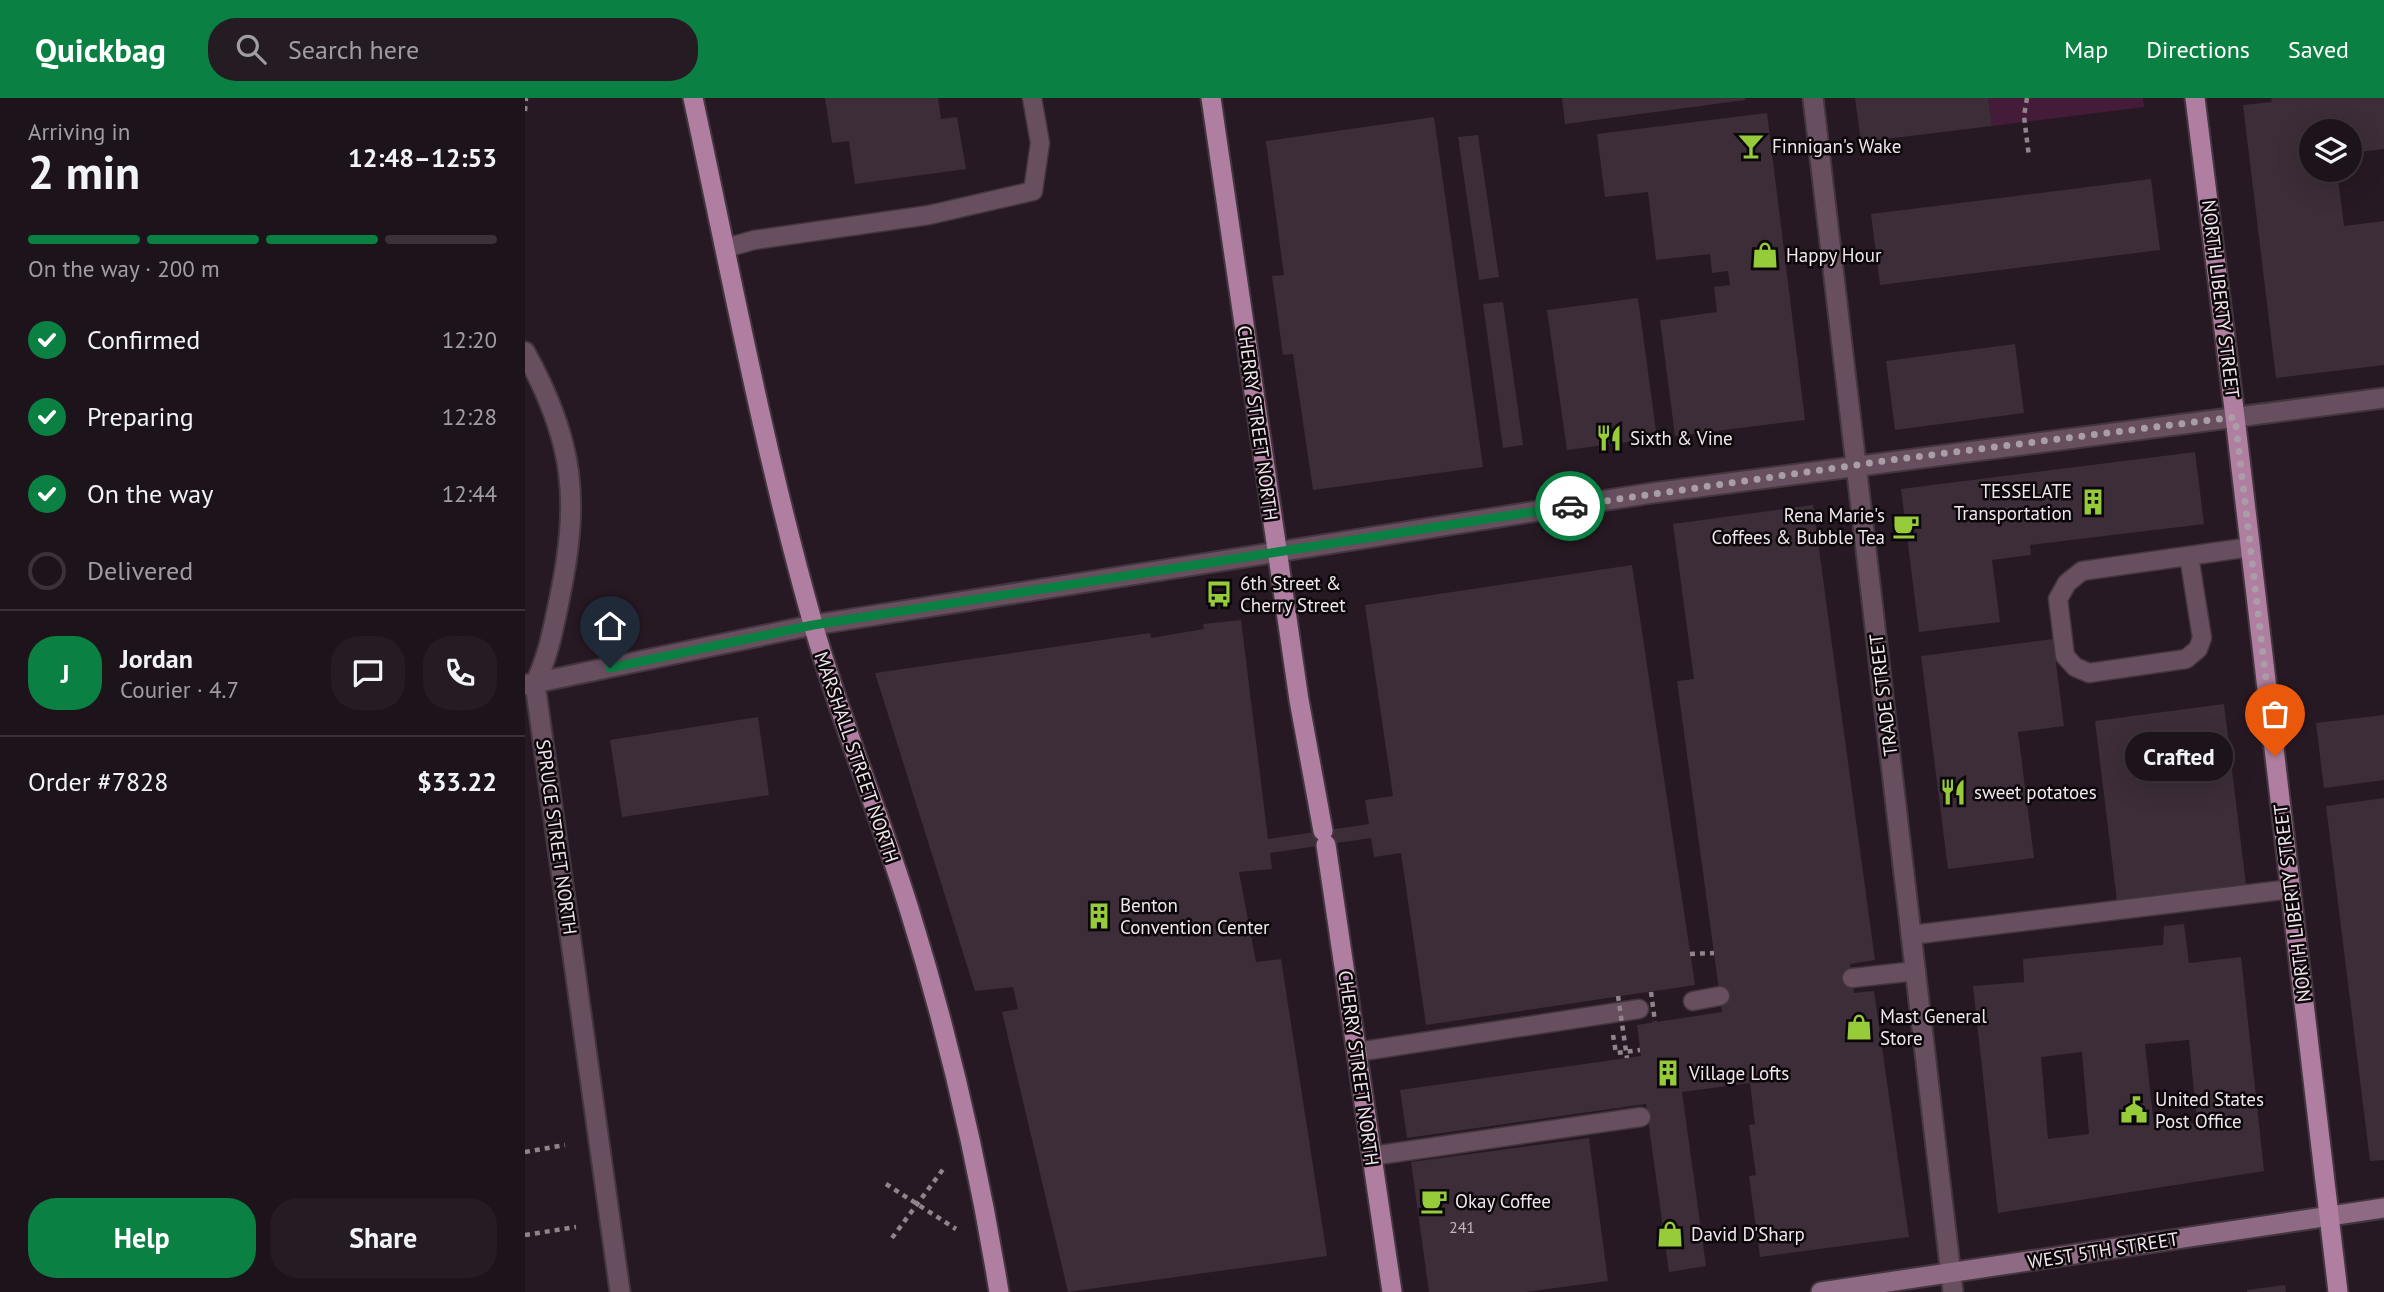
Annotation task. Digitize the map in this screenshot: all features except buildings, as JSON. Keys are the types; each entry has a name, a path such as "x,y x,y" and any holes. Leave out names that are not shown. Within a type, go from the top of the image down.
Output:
{"main road":[{"name":"MARSHALL STREET NORTH","path":"693,98 777,487 827,672 909,909 933,989 959,1086 999,1292"},
{"name":"CHERRY STREET NORTH","path":"1210,98 1299,700 1325,838 1392,1292"},
{"name":"NORTH LIBERTY STREET","path":"2195,98 2338,1292"},
{"name":"WEST 5TH STREET","path":"1821,1292 1952,1282 2384,1208"}],"street":[{"name":"TRADE STREET","path":"1813,98 1952,1282"},
{"path":"525,352 545,388 560,430 570,474 572,516 568,559 547,660 530,685"},
{"path":"530,685 813,625 1652,493 2384,398"},
{"name":"SPRUCE STREET NORTH","path":"530,685 619,1292"}],"lane":[{"path":"726,248 754,240 929,215 1033,191 1040,143 1032,98"},
{"path":"2189,556 2202,638 2198,649 2186,659 2089,673 2075,667 2065,656 2059,599 2067,583 2082,571 2189,556 2251,548"},
{"path":"1911,935 2291,889"},
{"path":"1852,978 1916,971"},
{"path":"1357,1052 1640,1009"},
{"path":"1372,1156 1641,1117"}],"path":[{"path":"525,111 526,98"},
{"path":"2027,98 2024,116 2029,158"},
{"path":"1690,954 1714,953"},
{"path":"1651,992 1655,1022"},
{"path":"1618,996 1627,1055"},
{"path":"1615,1048 1616,1053 1627,1055 1640,1050"},
{"path":"525,1152 565,1146"},
{"path":"892,1238 944,1168"},
{"path":"886,1184 956,1229"},
{"path":"525,1235 576,1227"}],"shaded area":[{"path":"1988,98 2143,98 2144,107 1992,126"}],"way so far":[{"path":"1570,506 1891,460 2235,417 2275,756"}],"place":[{"name":"Finnigan's Wake","path":"1751,146"},
{"name":"Happy Hour","path":"1765,255"},
{"name":"Sixth & Vine","path":"1609,438"},
{"name":"TESSELATE Transportation","path":"2093,502"},
{"name":"Rena Marie's Coffees & Bubble Tea","path":"1906,526"},
{"name":"6th Street & Cherry Street","path":"1219,594"},
{"name":"Crafted","path":"2275,756"},
{"name":"sweet potatoes","path":"1953,792"},
{"name":"Benton Convention Center","path":"1099,916"},
{"name":"Mast General Store","path":"1859,1027"},
{"name":"Village Lofts","path":"1668,1073"},
{"name":"United States Post Office","path":"2134,1110"},
{"name":"Okay Coffee","path":"1434,1201"},
{"name":"David D'Sharp","path":"1670,1234"}],"route":[{"path":"610,668 813,625 1570,506"}]}
